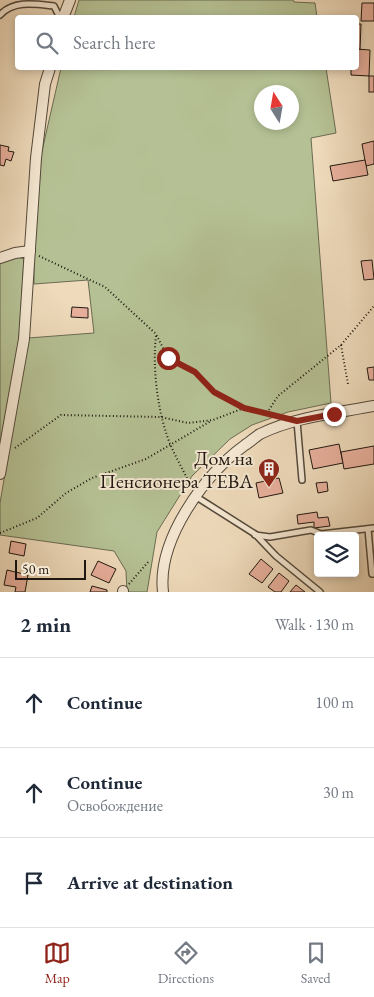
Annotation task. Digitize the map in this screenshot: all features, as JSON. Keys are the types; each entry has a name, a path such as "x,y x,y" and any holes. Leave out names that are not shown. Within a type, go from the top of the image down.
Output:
{"street":[{"path":"63,15 70,0"},
{"path":"0,474 24,339 36,158 45,84 49,70"},
{"path":"0,258 30,251"},
{"path":"163,592 161,578 170,544 195,496 215,470 232,454 259,434 297,421 374,406"}],"lane":[{"path":"0,15 6,9 24,2 54,6 60,15"},
{"path":"297,421 302,480"},
{"path":"195,496 255,534 276,556 320,592"},
{"path":"255,534 270,537 311,530 321,534 374,528"},
{"path":"368,529 372,574 374,574"}],"path":[{"path":"30,251 104,286 156,334 168,358 195,372 214,392 244,408 297,421"},
{"path":"267,413 278,396 341,345 374,306"},
{"path":"156,334 153,357 162,417 171,446 195,496"},
{"path":"341,345 348,384"},
{"path":"0,533 37,518 66,493 92,478 146,459 213,420 244,408"},
{"path":"3,457 61,415 162,417 188,423 213,420"},
{"path":"123,592 149,561"}],"green space":[{"path":"79,0 293,0 294,2 315,3 317,15 75,15"},
{"path":"61,70 326,70 336,133 311,138 331,403 288,412 252,425 230,439 192,476 157,532 147,592 127,592 126,571 114,551 0,535 0,503 28,338 94,333 88,280 34,284 34,243 39,164"},
{"path":"18,257 24,259 19,339 0,448 0,262"}],"building":[{"path":"362,3 374,3 374,21 361,21"},
{"path":"359,24 361,24 360,50"},
{"path":"359,49 370,50 369,76 351,75 351,70 359,70"},
{"path":"369,76 374,76 374,92 369,92"},
{"path":"374,141 374,164 366,166 362,144"},
{"path":"0,145 9,147 8,151 14,152 11,161 6,159 4,166 0,165"},
{"path":"365,160 368,175 333,181 330,166"},
{"path":"372,260 374,279 364,280 361,261"},
{"path":"72,307 88,308 88,318 71,317"},
{"path":"374,367 374,380 369,380 367,368"},
{"path":"339,444 343,463 313,469 309,450"},
{"path":"374,446 374,464 344,469 341,452"},
{"name":"Дом на Пенсионера ТЕВА","path":"279,478 283,493 259,498 256,483"},
{"path":"327,482 328,491 318,493 316,483"},
{"path":"317,512 318,518 328,517 330,526 314,528 314,522 298,524 297,515"},
{"path":"11,541 26,544 24,556 9,553"},
{"path":"261,559 273,569 262,583 249,574"},
{"path":"98,561 116,569 109,583 91,575"},
{"path":"7,570 28,575 25,592 15,592 16,587 4,585"},
{"path":"279,573 289,581 281,592 275,592 268,587"},
{"path":"296,585 305,592 290,592"},
{"path":"92,586 107,590 107,592 90,592"}],"place":[{"name":"Дом на Пенсионера ТЕВА","path":"269,488"}],"route":[{"path":"168,358 195,372 214,392 244,408 297,421 334,414"}]}
